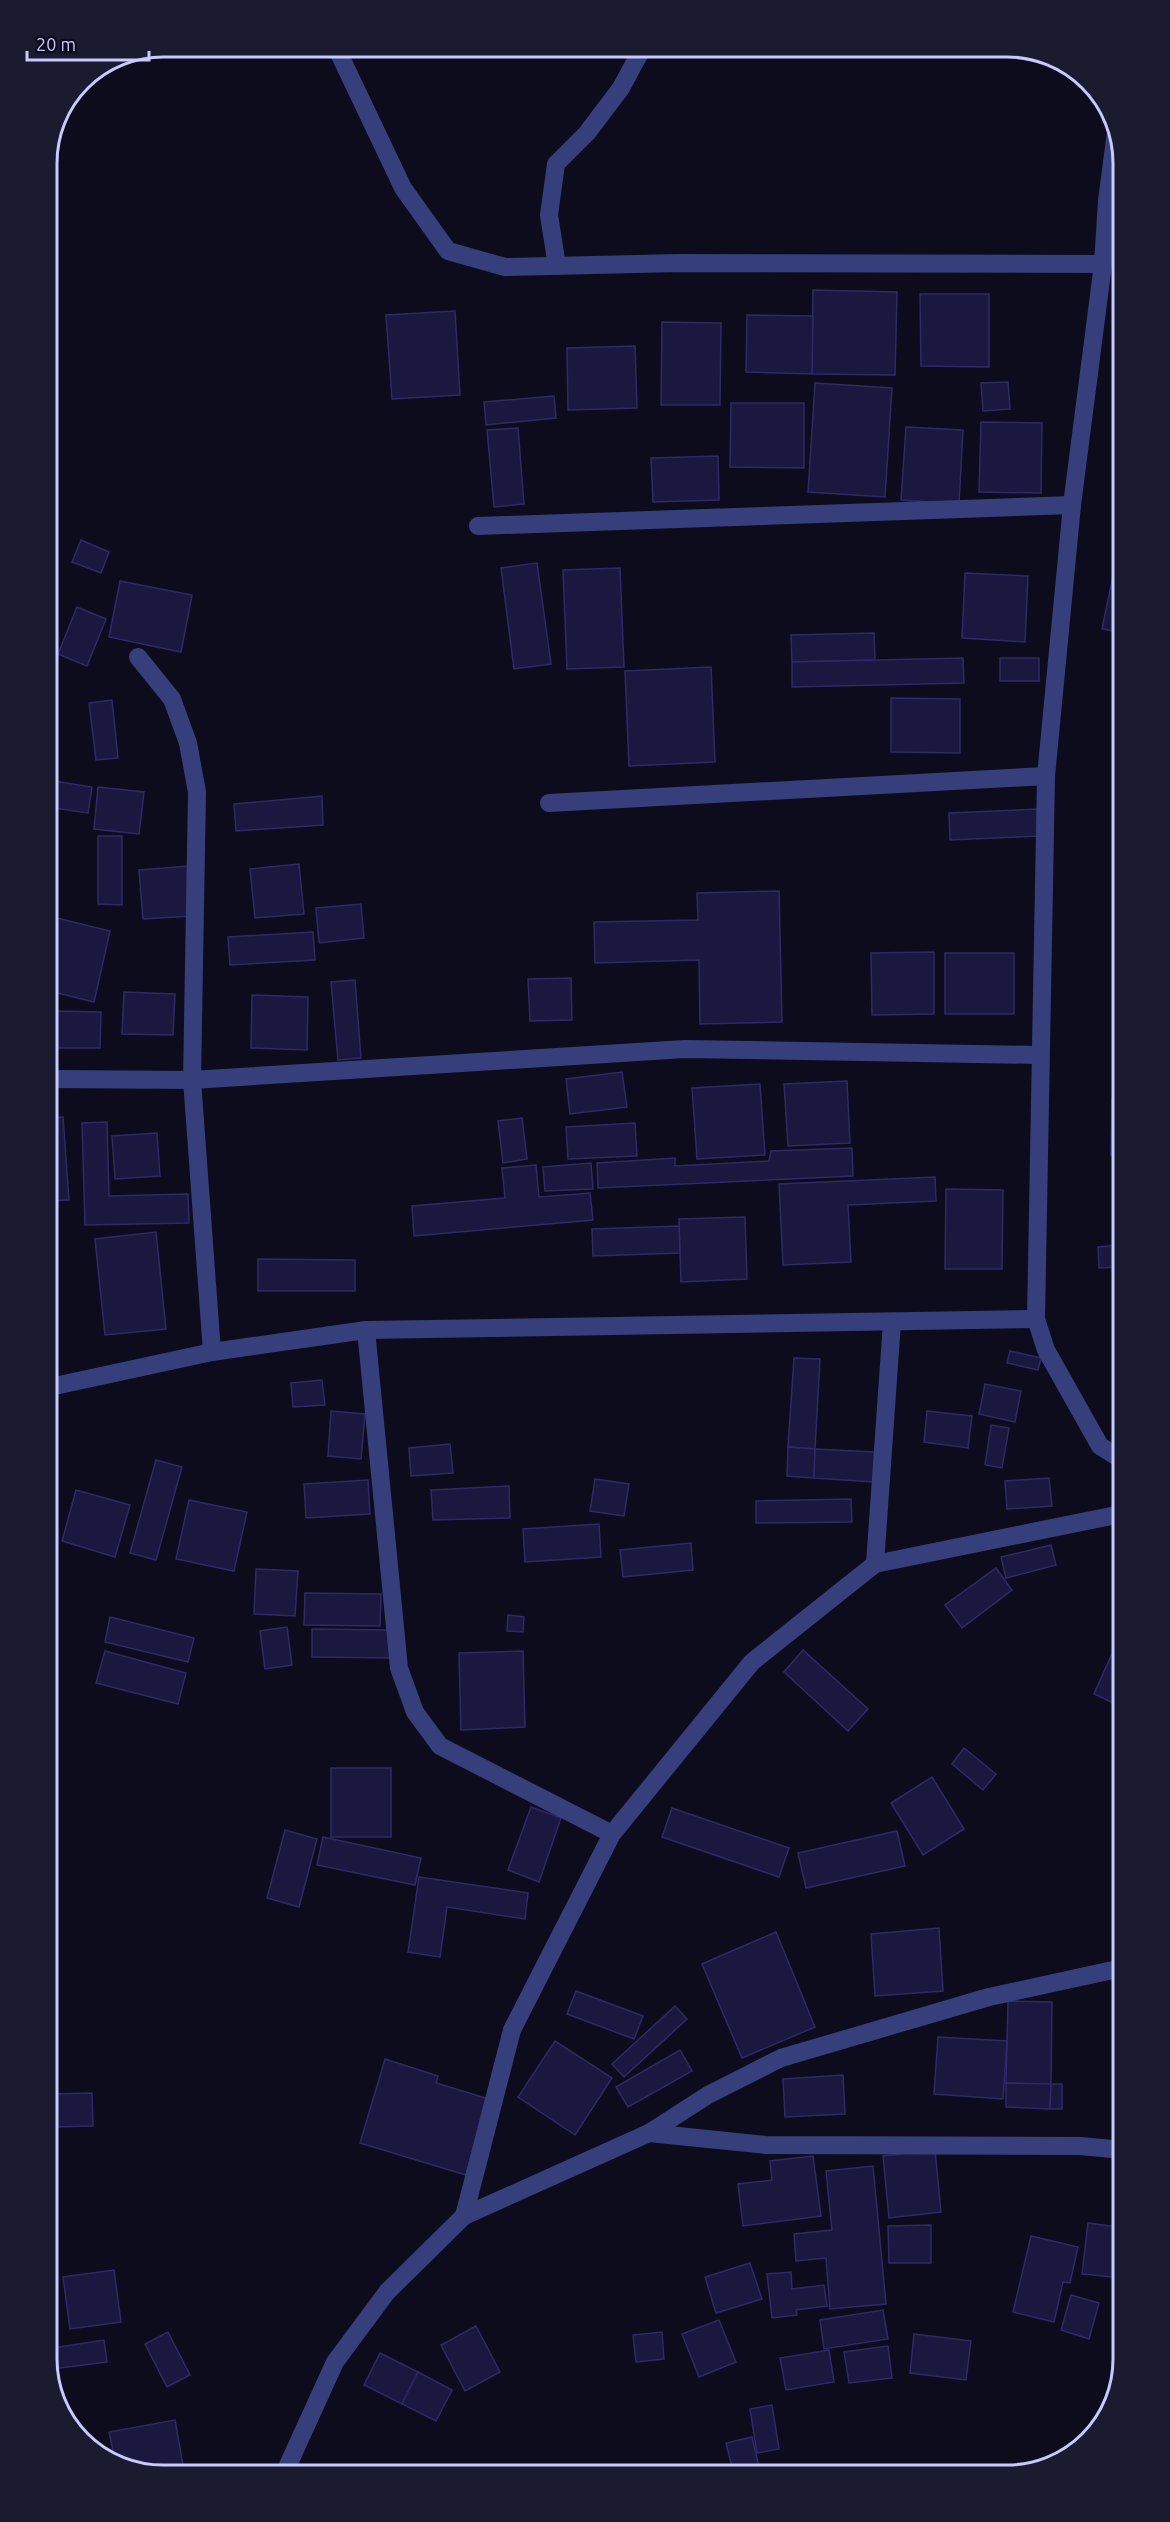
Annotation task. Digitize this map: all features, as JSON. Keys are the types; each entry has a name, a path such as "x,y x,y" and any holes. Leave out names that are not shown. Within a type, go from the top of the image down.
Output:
{"street":[{"path":"341,57 403,188 448,251 506,267 679,263 1103,264"},
{"path":"557,266 549,215 556,164 587,133 621,88 638,57"},
{"path":"1113,186 1072,505 1046,776 1036,1319 1046,1350 1100,1446 1113,1454"},
{"path":"478,526 1072,505"},
{"path":"138,657 172,699 188,743 196,792 192,1080 212,1353"},
{"path":"549,803 1046,776"},
{"path":"57,1079 192,1080 685,1049 1040,1055"},
{"path":"57,1386 212,1353 366,1330 1036,1319"},
{"path":"875,1564 892,1322"},
{"path":"366,1330 399,1668 415,1712 440,1746 612,1834"},
{"path":"464,2216 512,2030 612,1834 752,1662 875,1564 1113,1516"},
{"path":"288,2465 334,2362 387,2292 464,2216 649,2133 708,2095 781,2058 989,1997 1113,1970"},
{"path":"649,2133 766,2145 1081,2146 1113,2149"}],"building":[{"path":"813,290 897,292 895,375 812,374"},
{"path":"920,294 989,294 989,367 921,366"},
{"path":"455,311 460,395 392,399 386,315"},
{"path":"747,315 813,316 812,374 746,372"},
{"path":"662,322 721,323 720,405 661,405"},
{"path":"635,346 637,408 568,410 567,348"},
{"path":"1008,382 1010,409 983,411 981,383"},
{"path":"815,383 892,388 885,497 808,492"},
{"path":"554,396 556,418 486,425 484,402"},
{"path":"731,403 804,403 804,468 730,467"},
{"path":"981,422 1042,423 1041,493 979,492"},
{"path":"906,427 963,430 959,504 901,500"},
{"path":"518,428 524,504 494,507 487,430"},
{"path":"718,456 719,500 653,502 651,458"},
{"path":"81,540 109,552 101,573 72,562"},
{"path":"537,563 551,664 514,669 501,568"},
{"path":"620,568 624,667 567,669 563,570"},
{"path":"965,573 1028,576 1025,642 962,638"},
{"path":"1113,576 1113,631 1102,629"},
{"path":"120,581 192,595 181,652 109,637"},
{"path":"77,607 106,619 87,666 58,654"},
{"path":"874,633 875,660 792,662 791,635"},
{"path":"963,658 964,683 792,687 792,662"},
{"path":"1000,658 1039,658 1039,681 1000,681"},
{"path":"711,667 715,762 629,766 625,671"},
{"path":"891,698 960,699 960,753 891,752"},
{"path":"112,700 118,758 96,760 89,703"},
{"path":"57,781 92,787 88,813 57,808"},
{"path":"98,787 144,792 139,834 94,829"},
{"path":"322,796 323,825 236,831 234,804"},
{"path":"1039,809 1040,836 950,840 949,813"},
{"path":"98,836 122,836 122,905 98,904"},
{"path":"299,864 304,914 255,918 250,869"},
{"path":"189,866 192,916 143,919 139,870"},
{"path":"779,891 782,1022 700,1024 699,960 595,963 594,922 698,920 697,893"},
{"path":"361,904 364,938 319,943 316,908"},
{"path":"57,918 110,931 94,1002 57,993"},
{"path":"313,932 315,960 230,965 228,937"},
{"path":"934,952 934,1014 872,1015 871,953"},
{"path":"945,953 1014,953 1014,1014 945,1014"},
{"path":"571,978 572,1020 530,1021 528,979"},
{"path":"355,980 361,1058 338,1060 331,982"},
{"path":"124,992 175,994 173,1035 122,1034"},
{"path":"252,995 308,997 307,1050 251,1048"},
{"path":"57,1011 101,1012 100,1048 57,1048"},
{"path":"622,1072 627,1107 570,1114 566,1079"},
{"path":"847,1081 850,1143 788,1146 784,1084"},
{"path":"760,1084 765,1155 697,1159 692,1088"},
{"path":"1112,1098 1113,1098 1113,1155 1111,1155"},
{"path":"57,1117 63,1117 69,1200 57,1201"},
{"path":"522,1118 527,1159 503,1163 498,1121"},
{"path":"107,1122 109,1196 188,1194 189,1223 85,1225 82,1123"},
{"path":"635,1123 637,1156 568,1159 566,1127"},
{"path":"157,1133 160,1176 115,1179 112,1136"},
{"path":"852,1148 853,1176 598,1188 597,1163 675,1158 675,1166 769,1161 771,1151"},
{"path":"591,1163 593,1189 545,1191 543,1167"},
{"path":"536,1165 539,1197 590,1193 593,1220 414,1236 412,1206 505,1198 502,1168"},
{"path":"935,1177 936,1201 848,1205 851,1262 783,1265 779,1184"},
{"path":"946,1189 1003,1190 1002,1269 945,1269"},
{"path":"745,1217 747,1279 681,1282 679,1219"},
{"path":"679,1226 680,1253 593,1256 592,1229"},
{"path":"156,1232 166,1329 105,1335 95,1239"},
{"path":"1113,1246 1113,1267 1099,1268 1098,1247"},
{"path":"258,1259 355,1260 355,1291 258,1291"},
{"path":"1010,1351 1041,1358 1038,1370 1007,1363"},
{"path":"794,1358 820,1359 815,1449 788,1447"},
{"path":"322,1380 325,1405 293,1407 291,1383"},
{"path":"985,1384 1021,1391 1015,1422 979,1414"},
{"path":"331,1411 365,1414 361,1459 328,1456"},
{"path":"927,1411 972,1416 968,1448 924,1442"},
{"path":"991,1425 1009,1428 1002,1468 985,1465"},
{"path":"450,1444 453,1473 411,1476 409,1448"},
{"path":"788,1447 815,1449 814,1478 787,1476"},
{"path":"815,1449 875,1452 874,1482 814,1478"},
{"path":"156,1460 182,1467 156,1560 130,1553"},
{"path":"1049,1478 1052,1506 1007,1509 1005,1481"},
{"path":"595,1479 629,1484 624,1516 590,1511"},
{"path":"368,1480 370,1514 306,1518 304,1484"},
{"path":"509,1486 510,1518 433,1520 431,1490"},
{"path":"76,1490 130,1505 115,1557 62,1541"},
{"path":"851,1499 852,1522 756,1523 756,1501"},
{"path":"189,1500 247,1512 234,1571 176,1559"},
{"path":"599,1524 601,1557 525,1562 523,1529"},
{"path":"691,1543 693,1570 623,1577 620,1550"},
{"path":"1051,1545 1056,1565 1006,1578 1001,1557"},
{"path":"996,1568 1012,1590 962,1628 945,1605"},
{"path":"256,1569 298,1571 295,1616 254,1614"},
{"path":"305,1593 381,1594 380,1626 304,1625"},
{"path":"508,1615 524,1617 523,1632 507,1631"},
{"path":"110,1617 194,1638 188,1662 105,1642"},
{"path":"287,1627 292,1665 265,1669 260,1631"},
{"path":"312,1629 391,1630 391,1658 312,1657"},
{"path":"803,1650 868,1709 848,1731 784,1672"},
{"path":"105,1651 186,1673 178,1704 96,1683"},
{"path":"523,1651 525,1727 461,1730 459,1653"},
{"path":"1113,1651 1113,1703 1094,1694"},
{"path":"964,1748 996,1774 983,1790 952,1764"},
{"path":"331,1768 391,1768 391,1837 331,1837"},
{"path":"932,1777 964,1829 923,1855 891,1803"},
{"path":"531,1807 561,1818 539,1882 508,1870"},
{"path":"672,1808 789,1848 779,1877 662,1837"},
{"path":"285,1830 317,1839 299,1907 267,1898"},
{"path":"897,1831 905,1866 806,1888 798,1853"},
{"path":"323,1837 421,1858 415,1885 317,1865"},
{"path":"419,1877 528,1893 525,1919 447,1907 440,1957 408,1952"},
{"path":"939,1928 943,1991 875,1996 871,1934"},
{"path":"776,1932 815,2027 742,2058 702,1964"},
{"path":"576,1991 643,2016 634,2039 567,2014"},
{"path":"1008,2001 1052,2002 1051,2084 1006,2083"},
{"path":"675,2006 687,2019 624,2077 612,2064"},
{"path":"938,2037 1007,2041 1003,2099 934,2094"},
{"path":"555,2041 612,2078 575,2135 518,2097"},
{"path":"680,2050 692,2071 628,2107 616,2087"},
{"path":"385,2059 438,2076 436,2083 489,2099 466,2175 360,2143"},
{"path":"843,2075 845,2114 785,2117 783,2079"},
{"path":"1006,2083 1051,2084 1050,2109 1006,2107"},
{"path":"1051,2084 1062,2084 1062,2109 1050,2109"},
{"path":"92,2093 93,2126 57,2127 57,2094"},
{"path":"935,2150 941,2212 889,2218 883,2156"},
{"path":"813,2156 821,2216 743,2226 738,2184 772,2180 770,2161"},
{"path":"873,2166 886,2304 830,2309 826,2258 796,2261 794,2234 832,2230 826,2171"},
{"path":"1088,2223 1113,2226 1112,2277 1082,2274"},
{"path":"931,2225 931,2263 889,2263 888,2226"},
{"path":"1031,2236 1078,2247 1070,2283 1063,2282 1054,2322 1013,2312"},
{"path":"750,2263 762,2299 716,2313 705,2277"},
{"path":"114,2270 121,2322 70,2329 63,2277"},
{"path":"791,2272 792,2289 824,2285 827,2306 796,2310 797,2315 772,2318 767,2274"},
{"path":"1071,2295 1099,2303 1089,2339 1061,2330"},
{"path":"883,2310 888,2339 824,2349 820,2320"},
{"path":"719,2320 736,2362 699,2377 682,2334"},
{"path":"476,2326 500,2372 465,2391 441,2345"},
{"path":"168,2332 190,2375 167,2387 145,2344"},
{"path":"662,2332 664,2359 636,2362 633,2335"},
{"path":"914,2334 971,2341 966,2380 910,2373"},
{"path":"104,2340 107,2362 58,2368 57,2347"},
{"path":"888,2346 892,2378 849,2383 844,2352"},
{"path":"829,2350 834,2382 786,2390 780,2358"},
{"path":"380,2353 418,2372 402,2404 364,2385"},
{"path":"418,2372 452,2390 436,2421 402,2404"},
{"path":"772,2405 779,2449 757,2453 750,2409"},
{"path":"175,2420 183,2465 142,2463 116,2454 113,2452 109,2432"},
{"path":"752,2437 759,2465 732,2465 726,2443"}]}
